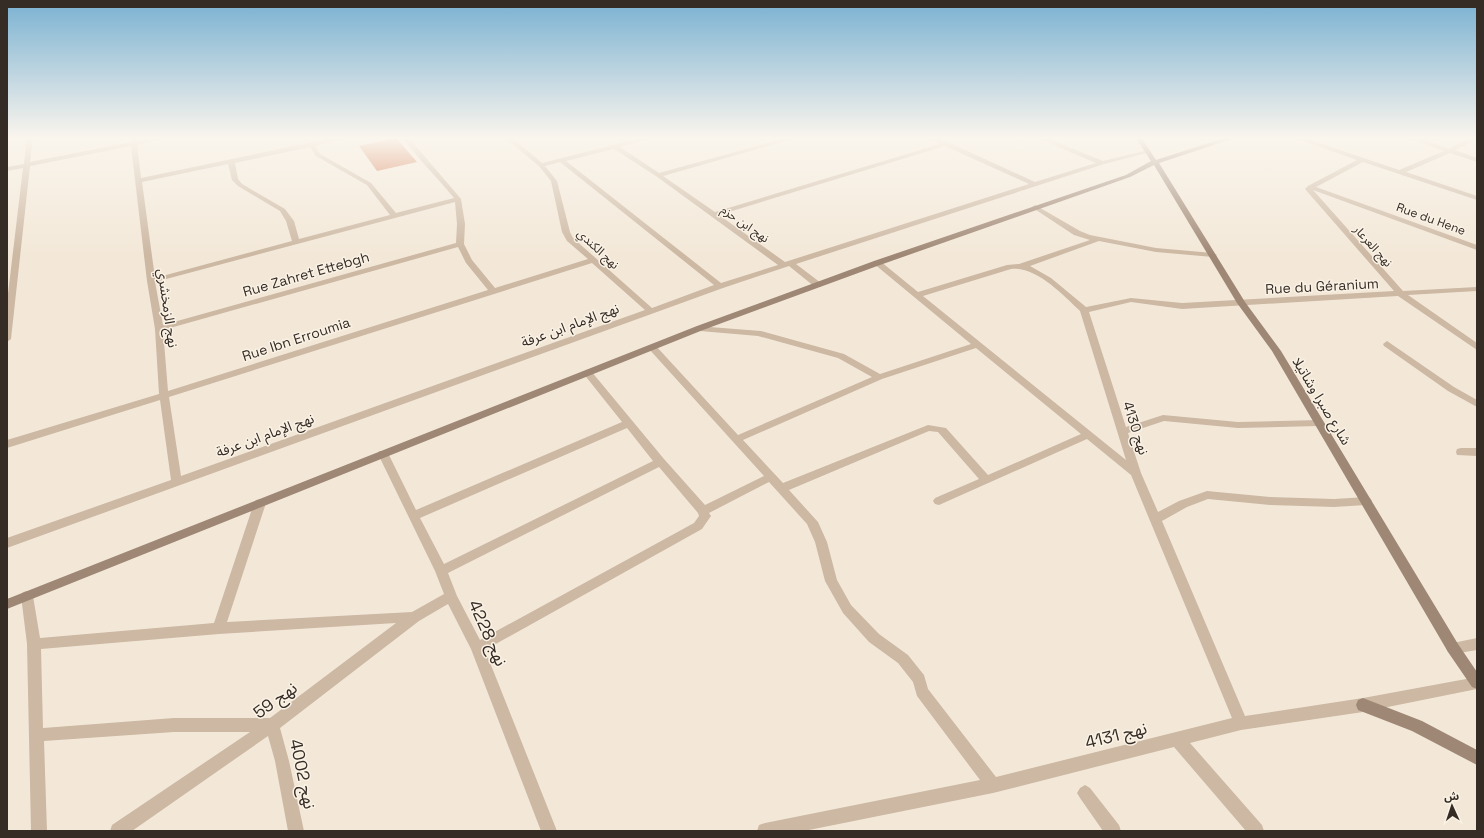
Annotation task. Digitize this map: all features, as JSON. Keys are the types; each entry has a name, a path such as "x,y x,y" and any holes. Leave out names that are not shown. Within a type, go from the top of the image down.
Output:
{"street":[{"path":"7,339 26,176"},
{"name":"نهج الزمخشري","path":"138,176 151,281 159,329 164,397 177,482"},
{"path":"138,181 161,176"},
{"path":"233,176 234,180 240,185 283,210 290,221 296,241"},
{"path":"354,176 368,184 394,216"},
{"path":"439,176 458,199 461,224 460,244 469,261 493,291"},
{"name":"نهج الكندي","path":"550,176 554,181 566,232 570,239 650,311"},
{"path":"581,176 720,286"},
{"name":"نهج ابن حزم","path":"660,176 713,215 818,285"},
{"path":"713,215 840,176"},
{"path":"1015,176 1035,185"},
{"name":"نهج الإمام ابن عرفة","path":"7,543 720,286 1061,176"},
{"path":"7,604 700,328 877,263 1128,176"},
{"name":"شارع صبرا وشاتيلا","path":"1164,176 1241,303 1276,351 1453,648 1477,683"},
{"path":"1310,187 1331,176"},
{"path":"1412,176 1477,198"},
{"name":"Rue du Hene","path":"1310,187 1477,248"},
{"name":"نهج العرعار","path":"1310,187 1308,189 1339,226 1401,294 1477,347"},
{"path":"151,281 296,241 458,199"},
{"path":"1035,208 1077,233 1099,239 1156,250 1213,255"},
{"path":"918,295 1010,267 1021,266 1099,239"},
{"name":"Rue Zahret Ettebgh","path":"159,329 460,244"},
{"name":"Rue Ibn Erroumia","path":"7,444 164,397 594,260"},
{"path":"877,263 1136,473"},
{"path":"1021,266 1034,270 1075,301 1084,310"},
{"name":"Rue du Géranium","path":"1084,310 1104,307 1131,300 1182,306 1477,289"},
{"name":"نهج 4130","path":"1084,310 1136,473 1241,723"},
{"path":"700,328 758,333 842,356 879,377"},
{"path":"737,438 879,377 978,344"},
{"path":"1387,344 1451,389 1477,404"},
{"path":"652,347 737,438 812,522 817,529 831,581 847,609 874,638 903,659 919,678 922,692 993,785"},
{"path":"477,648 698,526 705,516 703,511 660,462 588,373"},
{"path":"1122,432 1163,418 1238,425 1319,423"},
{"path":"413,516 629,423"},
{"path":"782,488 928,428 942,430 986,479"},
{"path":"939,501 1089,434"},
{"path":"1461,452 1477,452"},
{"name":"نهج 4228","path":"383,454 442,571 451,596 477,648 549,831"},
{"path":"442,571 660,462"},
{"path":"703,511 771,477"},
{"path":"1155,519 1183,504 1207,494 1278,501 1334,503 1366,500"},
{"path":"219,628 260,503"},
{"path":"27,596 34,644 39,831"},
{"name":"نهج 59","path":"118,831 272,725 414,617 451,596"},
{"path":"34,644 219,628 414,617"},
{"path":"1453,648 1477,644"},
{"name":"نهج 4131","path":"765,831 993,785 1241,723 1363,705 1477,683"},
{"path":"1363,705 1417,726 1477,758"},
{"path":"36,735 174,725 272,725"},
{"name":"نهج 4002","path":"272,725 282,761 296,831"},
{"path":"1177,739 1256,831"},
{"path":"1085,793 1113,831"}]}
